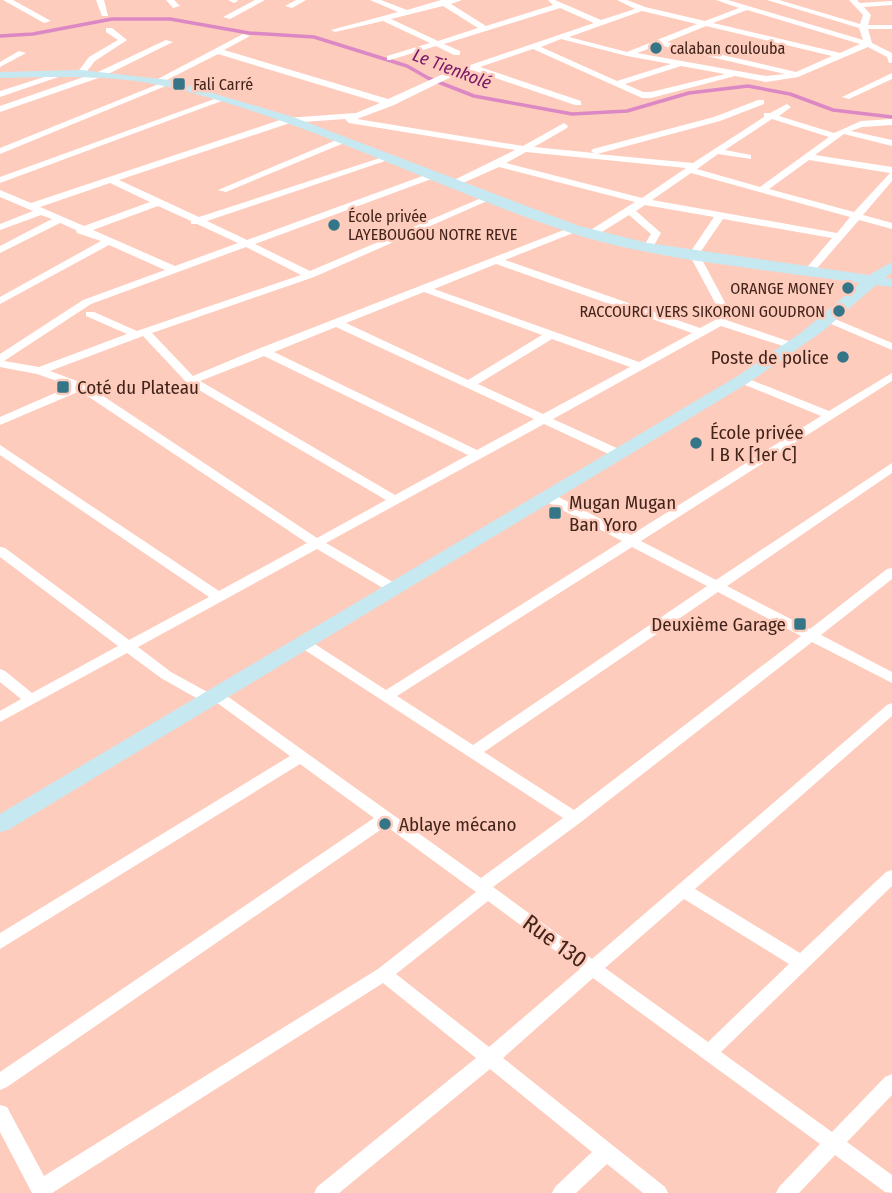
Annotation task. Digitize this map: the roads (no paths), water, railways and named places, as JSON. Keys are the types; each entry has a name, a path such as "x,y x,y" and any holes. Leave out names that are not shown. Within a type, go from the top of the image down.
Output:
{"main road":[{"path":"0,75 81,73 163,82 289,120 574,229 648,247 892,283"},
{"path":"0,824 548,497"}],"street":[{"path":"7,0 47,21"},
{"path":"100,0 105,14"},
{"path":"227,17 261,0"},
{"path":"289,6 302,0"},
{"path":"374,0 407,13"},
{"path":"335,30 458,0"},
{"path":"549,0 601,23"},
{"path":"621,0 642,9 841,56"},
{"path":"720,0 868,44 892,58"},
{"path":"771,0 863,27 892,27"},
{"path":"441,2 484,27"},
{"path":"856,2 867,15 863,27 868,44"},
{"path":"856,2 892,4"},
{"path":"390,58 560,5"},
{"path":"627,54 746,8"},
{"path":"0,227 35,209 110,180 289,120 358,116 444,77 642,9"},
{"path":"386,19 457,53"},
{"path":"81,73 92,59 123,40 108,30"},
{"path":"0,151 163,82 246,36"},
{"path":"561,37 627,54 766,79 798,74 868,44"},
{"path":"0,109 102,74 169,42"},
{"path":"658,42 798,74"},
{"path":"535,47 642,95 735,74"},
{"path":"217,51 391,103"},
{"path":"0,65 23,53"},
{"path":"619,83 680,64"},
{"path":"473,68 578,103"},
{"path":"0,94 66,73"},
{"path":"846,97 892,76"},
{"path":"0,180 223,99"},
{"path":"588,154 743,110 761,102"},
{"path":"593,233 646,202 716,151 787,107"},
{"path":"743,110 839,134 892,143"},
{"path":"339,119 523,149 588,154 692,168 892,226"},
{"path":"762,190 839,134 861,124 892,122"},
{"path":"453,184 498,164 564,126"},
{"path":"223,190 341,141"},
{"path":"716,151 748,158"},
{"path":"808,157 892,172 808,272"},
{"path":"195,222 386,159"},
{"path":"498,164 646,202 838,236"},
{"path":"0,362 71,311 172,269 431,176"},
{"path":"110,180 310,275"},
{"path":"0,193 172,269"},
{"path":"40,371 310,275 489,198"},
{"path":"81,231 157,202"},
{"path":"630,211 656,233 648,247"},
{"path":"0,717 720,321 725,312 694,254 721,214"},
{"path":"0,250 58,220"},
{"path":"191,381 574,229"},
{"path":"0,301 107,242"},
{"path":"498,261 701,332"},
{"path":"892,266 870,280 793,346 742,380 548,497 892,678"},
{"path":"422,288 639,366"},
{"path":"90,314 142,333 191,381 395,500"},
{"path":"828,318 892,347"},
{"path":"720,321 793,346"},
{"path":"336,323 617,453"},
{"path":"468,384 552,334"},
{"path":"262,351 477,455"},
{"path":"0,362 40,371 81,386 316,543 393,588"},
{"path":"387,696 892,376"},
{"path":"742,380 828,415"},
{"path":"0,421 81,386"},
{"path":"0,449 219,597"},
{"path":"473,752 892,467"},
{"name":"Rue 130","path":"0,551 166,675 214,698 301,756 892,1186"},
{"path":"0,1113 41,1191 384,974 484,890 892,572"},
{"path":"302,642 575,818"},
{"path":"0,674 31,700"},
{"path":"324,1193 490,1058 892,708"},
{"path":"0,942 301,756"},
{"path":"0,1082 386,818"},
{"path":"709,1052 892,876"},
{"path":"683,890 802,962"},
{"path":"384,974 658,1193"},
{"path":"786,1193 892,1082"},
{"path":"562,1193 607,1151"}],"waterway":[{"name":"Le Tienkolé","path":"0,36 33,34 112,19 170,19 249,33 314,37 407,66 428,78 474,96 572,114 627,111 689,93 748,86 790,94 833,110 892,117"}],"place":[{"name":"calaban coulouba","path":"656,48"},
{"name":"Fali Carré","path":"179,84"},
{"name":"École privée LAYEBOUGOU NOTRE REVE","path":"334,225"},
{"name":"ORANGE MONEY","path":"848,288"},
{"name":"RACCOURCI VERS SIKORONI GOUDRON","path":"839,311"},
{"name":"Poste de police","path":"843,357"},
{"name":"Coté du Plateau","path":"63,387"},
{"name":"École privée I B K [1er C]","path":"696,443"},
{"name":"Mugan Mugan Ban Yoro","path":"555,513"},
{"name":"Deuxième Garage","path":"800,624"},
{"name":"Ablaye mécano","path":"385,824"}]}
